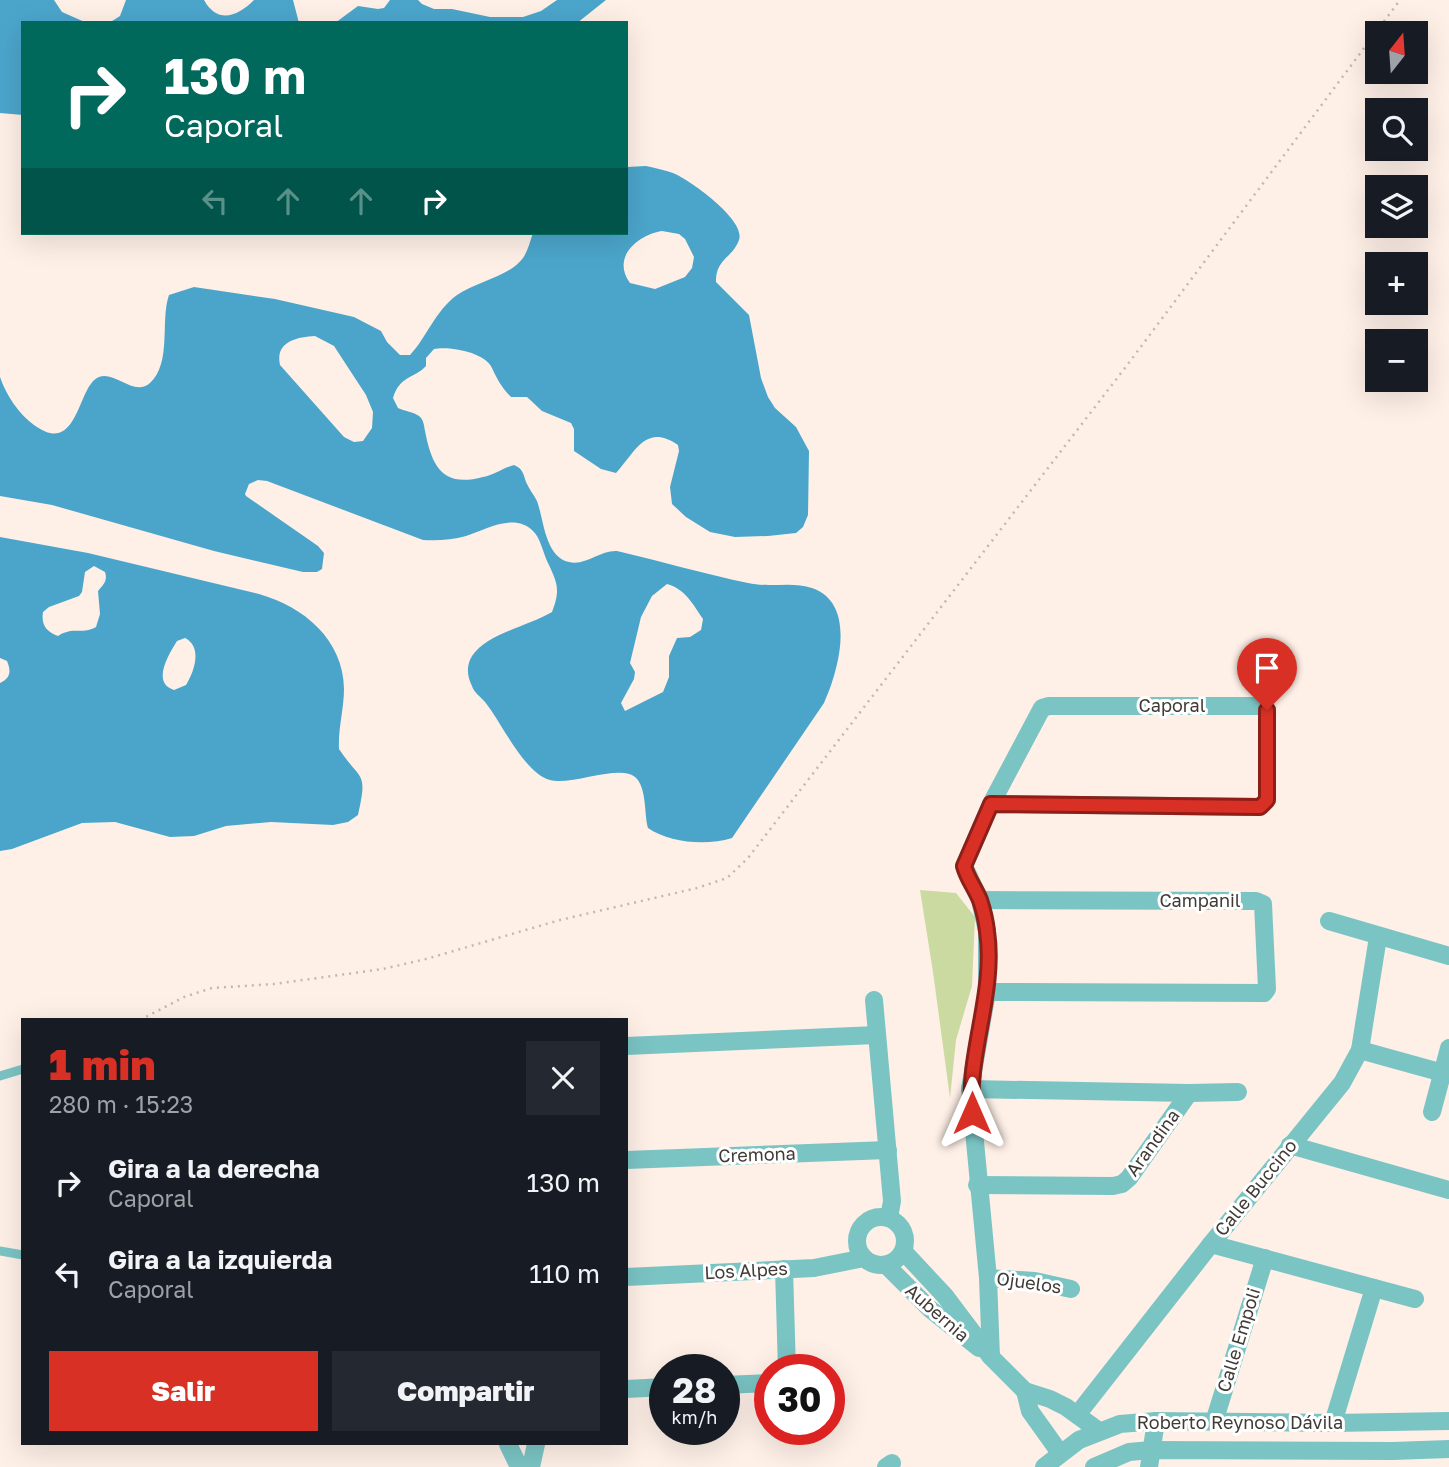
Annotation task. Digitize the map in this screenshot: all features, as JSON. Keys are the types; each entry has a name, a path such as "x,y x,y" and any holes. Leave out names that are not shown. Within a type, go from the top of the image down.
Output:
{"street":[{"name":"Caporal","path":"1264,707 1267,710 1267,800 1260,807 991,804 1042,708 1264,707"},
{"path":"991,804 964,866 980,900 987,931 988,992 970,1088 977,1185 988,1278 991,1357"},
{"name":"Campanil","path":"980,900 1256,901 1263,904 1267,989 1260,994 988,992"},
{"path":"1329,921 1449,956"},
{"name":"Calle Buccino","path":"1077,1415 1290,1145 1330,1099 1360,1050 1378,937"},
{"path":"874,1000 892,1201 889,1218"},
{"path":"628,1046 876,1035"},
{"path":"1432,1112 1449,1048"},
{"path":"1360,1050 1443,1073"},
{"name":"Arandina","path":"970,1088 1189,1093"},
{"path":"1189,1093 1238,1092"},
{"name":"Arandina","path":"977,1185 1122,1184 1189,1093"},
{"path":"1290,1145 1449,1190"},
{"name":"Cremona","path":"628,1160 888,1150"},
{"path":"889,1218 897,1223 903,1232 903,1251 897,1259 886,1265 874,1264 864,1258 856,1242 858,1233 870,1219 889,1218"},
{"path":"1211,1244 1415,1299"},
{"name":"Aubernia","path":"903,1251 945,1296 991,1357"},
{"name":"Los Alpes","path":"628,1277 835,1265 864,1258"},
{"name":"Calle Empoli","path":"1214,1422 1265,1258"},
{"name":"Aubernia","path":"886,1265 930,1309 991,1357 1025,1391 1050,1399 1099,1431"},
{"path":"784,1269 787,1354"},
{"name":"Ojuelos","path":"988,1278 1035,1281 1071,1289"},
{"path":"1333,1423 1374,1288"},
{"path":"628,1389 649,1388"},
{"name":"Aubernia","path":"1025,1391 1030,1411 1060,1453"},
{"path":"1150,1461 1156,1421"},
{"name":"Roberto Reynoso Dávila","path":"1044,1467 1060,1453 1099,1431 1120,1424 1156,1421 1449,1422"},
{"path":"508,1445 519,1467"},
{"path":"531,1467 536,1445"},
{"name":"Roberto Reynoso Dávila","path":"1094,1467 1129,1452 1150,1461 1392,1459 1449,1449"}],"lane":[{"path":"0,1076 21,1070"},
{"path":"0,1251 21,1255"}],"path":[{"path":"144,1018 184,997 212,988 288,982 383,969 426,960 548,924 697,888 727,878 748,858 1112,386 1400,0"}],"green space":[{"path":"920,890 956,893 975,917 972,986 956,1040 950,1098 933,972"}],"water":[{"path":"0,0 54,0 62,12 82,21 21,21 21,115 0,113"},
{"path":"126,0 204,0 215,13 228,15 235,14 254,0 293,0 298,21 112,21 120,16"},
{"path":"390,0 418,0 434,9 452,9 490,17 523,17 541,11 557,0 606,0 580,21 338,21 358,6 384,8"},
{"path":"646,166 681,177 726,212 739,232 736,246 721,263 716,282 749,315 761,378 768,397 775,408 796,427 809,451 808,515 803,527 796,533 735,537 710,532 686,517 672,504 670,487 679,451 678,445 667,439 650,438 642,442 616,473 601,469 574,451 574,429 571,423 542,411 527,397 511,397 488,362 475,354 448,348 434,349 426,358 426,366 403,381 393,398 398,408 422,419 431,454 448,477 469,480 514,465 519,468 537,501 550,546 561,559 575,563 617,551 748,583 805,586 826,596 835,608 840,623 840,640 834,674 824,703 732,838 688,842 667,837 648,828 642,787 635,777 628,774 607,774 559,781 540,776 522,758 492,711 474,691 468,667 479,648 498,636 552,612 555,604 557,586 553,575 538,537 525,526 517,523 500,524 466,536 423,540 267,481 258,480 249,484 246,496 318,546 324,553 322,569 317,572 303,572 214,551 52,505 0,496 0,377 14,404 28,421 49,433 60,433 69,426 92,383 99,377 111,377 131,386 144,387 157,375 163,353 169,295 194,287 275,299 354,317 381,331 387,342 400,355 410,355 449,301 465,290 510,270 526,252 532,235 628,235 628,167","holes":["662,231 679,234 685,239 694,257 692,268 685,277 655,289 630,283 625,273 625,256 636,242","315,336 334,346 366,395 373,412 372,428 363,441 354,442 344,437 280,365 281,351 288,342","667,584 679,589 688,598 703,619 701,630 690,637 677,638 669,656 669,677 663,692 625,711 621,703 634,679 635,672 630,663 641,617 652,596"]},
{"path":"0,537 88,553 276,600 291,607 318,628 337,655 344,689 339,749 361,778 358,815 348,822 333,825 271,822 226,826 194,836 170,837 115,822 82,823 0,851 0,683 6,679 9,671 7,661 0,658","holes":["94,566 105,572 106,578 98,591 100,614 96,627 58,636 50,632 45,627 43,612 49,607 79,596 85,572","185,638 194,647 194,667 186,685 174,690 164,681 164,668 177,641"]}],"route":[{"path":"972,1113 970,1088 988,992 989,956 980,900 964,866 991,804 1260,807 1267,800 1267,710"}]}
